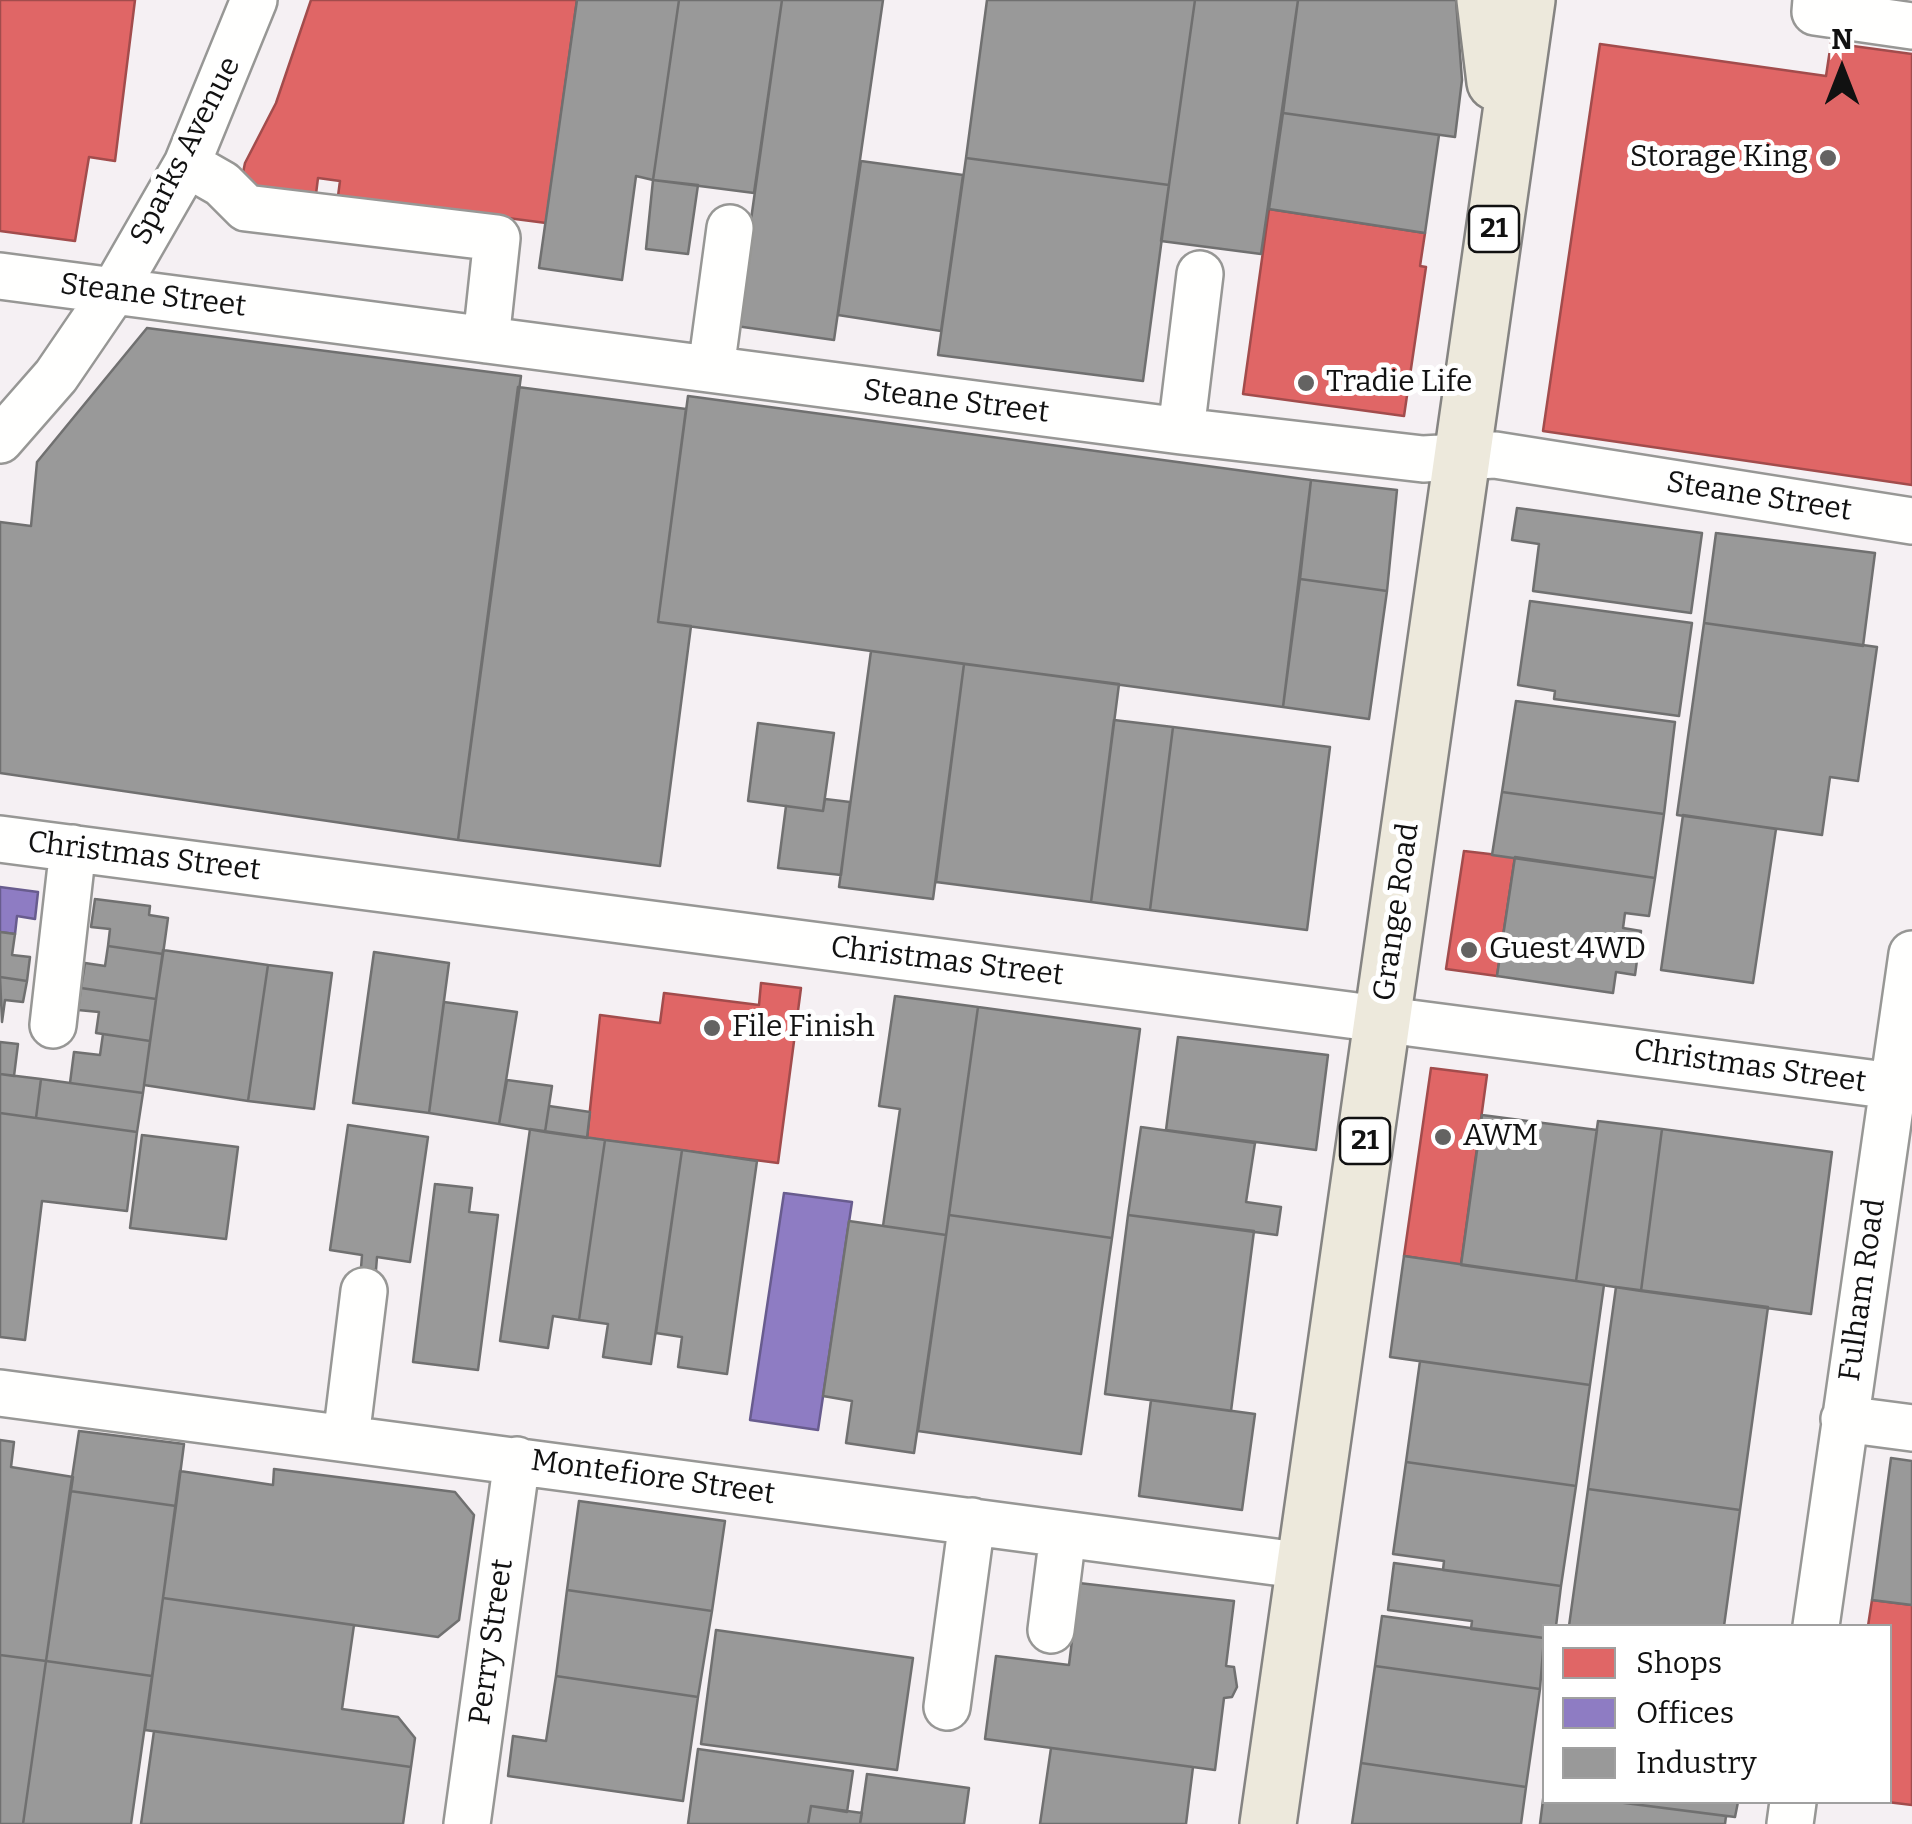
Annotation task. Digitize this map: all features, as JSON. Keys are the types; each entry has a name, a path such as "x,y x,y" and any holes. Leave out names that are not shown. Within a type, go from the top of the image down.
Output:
{"main road":[{"path":"1485,0 1503,165"},
{"name":"Grange Road","path":"1268,1824 1527,0"}],"street":[{"name":"Sparks Avenue","path":"0,440 56,376 114,291 187,164 254,0"},
{"path":"1816,0 1815,12 1912,26"},
{"path":"187,164 222,184 246,208 498,238 486,340"},
{"path":"710,370 730,228"},
{"path":"1181,431 1200,274"},
{"name":"Steane Street","path":"0,276 1181,431 1422,459 1495,455 1912,521"},
{"name":"Christmas Street","path":"0,839 1893,1086"},
{"path":"53,1026 74,848"},
{"name":"Fulham Road","path":"1816,1624 1912,954"},
{"path":"346,1438 364,1291"},
{"name":"Montefiore Street","path":"0,1393 1305,1566"},
{"path":"1844,1419 1912,1428"},
{"name":"Perry Street","path":"467,1824 517,1460"},
{"path":"947,1707 972,1521"},
{"path":"1051,1630 1063,1534"}],"shaded area":[{"path":"0,0 1912,0 1912,1824 0,1824"}],"building: Shops":[{"path":"0,0 135,0 115,161 89,157 75,241 0,231"},
{"path":"311,0 577,0 546,223 338,196 340,181 318,178 315,202 239,192 245,163 276,103"},
{"path":"1831,43 1912,54 1912,485 1543,431 1600,44 1826,76"},
{"path":"1269,209 1425,233 1420,266 1426,267 1404,416 1243,394"},
{"path":"1464,851 1515,857 1497,976 1446,969"},
{"path":"761,983 801,988 778,1163 587,1138 600,1015 660,1023 664,993 759,1005"},
{"path":"1431,1068 1487,1075 1461,1265 1404,1256"},
{"path":"1872,1600 1912,1605 1912,1805 1892,1803 1892,1624 1868,1624"}],"building: Offices":[{"path":"0,887 38,892 35,919 17,916 15,934 0,932"},
{"path":"784,1193 852,1202 818,1430 750,1420"}],"building: Industry":[{"path":"577,0 679,0 653,180 636,176 622,280 539,268"},
{"path":"679,0 782,0 754,193 653,180"},
{"path":"782,0 883,0 834,340 736,326"},
{"path":"987,0 1195,0 1169,185 966,158"},
{"path":"1195,0 1298,0 1261,254 1161,241"},
{"path":"1298,0 1456,0 1462,80 1455,137 1283,113"},
{"path":"1283,113 1439,135 1425,233 1269,209"},
{"path":"966,158 1169,185 1143,381 938,355"},
{"path":"861,161 963,175 941,331 838,315"},
{"path":"653,180 698,185 688,254 646,249"},
{"path":"147,328 521,376 458,840 0,773 0,522 31,526 37,462"},
{"path":"518,387 686,409 658,622 691,626 660,866 458,840"},
{"path":"688,396 1311,480 1283,707 658,622"},
{"path":"1311,480 1397,490 1387,591 1300,579"},
{"path":"1517,508 1702,533 1691,613 1533,591 1539,544 1512,540"},
{"path":"1716,533 1875,553 1863,646 1704,623"},
{"path":"1300,579 1387,591 1369,719 1283,707"},
{"path":"1530,601 1692,623 1679,716 1554,699 1555,691 1518,685"},
{"path":"1704,623 1877,647 1858,781 1830,777 1822,835 1677,815"},
{"path":"871,651 964,664 933,899 839,887"},
{"path":"964,664 1119,684 1091,902 936,882"},
{"path":"1516,701 1675,722 1664,814 1502,792"},
{"path":"1114,720 1173,727 1150,910 1091,902"},
{"path":"758,723 834,733 823,811 748,801"},
{"path":"1173,727 1330,747 1307,930 1150,910"},
{"path":"1502,792 1664,814 1655,878 1492,855"},
{"path":"825,799 850,802 841,875 778,868 786,806 823,811"},
{"path":"1683,815 1776,829 1753,983 1661,970"},
{"path":"1515,857 1655,878 1649,916 1625,913 1623,928 1641,931 1635,975 1616,972 1613,993 1497,976"},
{"path":"95,899 150,906 149,915 168,918 163,954 108,946 110,929 91,927"},
{"path":"0,932 15,934 12,955 30,957 27,981 0,977"},
{"path":"108,946 163,954 156,999 81,988 85,963 105,966"},
{"path":"163,950 268,965 248,1101 144,1085"},
{"path":"374,952 449,963 429,1113 353,1103"},
{"path":"268,965 332,973 314,1109 248,1101"},
{"path":"0,977 27,981 23,1002 5,1000 2,1022"},
{"path":"81,988 156,999 150,1041 96,1033 99,1012 78,1010"},
{"path":"895,996 978,1007 946,1235 883,1226 900,1109 879,1106"},
{"path":"444,1002 517,1012 499,1124 429,1113"},
{"path":"978,1007 1140,1029 1112,1238 949,1215"},
{"path":"103,1034 150,1041 143,1093 70,1083 74,1052 100,1055"},
{"path":"1178,1037 1328,1055 1316,1150 1166,1130"},
{"path":"0,1042 18,1044 14,1076 0,1074"},
{"path":"0,1074 41,1079 36,1118 0,1113"},
{"path":"41,1079 143,1093 137,1132 36,1118"},
{"path":"507,1080 552,1086 545,1132 499,1124"},
{"path":"549,1106 590,1112 587,1138 545,1132"},
{"path":"0,1113 137,1132 127,1211 42,1201 25,1340 0,1337"},
{"path":"1482,1115 1597,1130 1576,1281 1461,1265"},
{"path":"1598,1121 1662,1129 1641,1291 1576,1281"},
{"path":"348,1125 428,1137 410,1262 377,1257 376,1270 361,1268 362,1255 330,1250"},
{"path":"1141,1127 1255,1143 1246,1202 1281,1207 1277,1235 1128,1215"},
{"path":"530,1129 605,1140 579,1320 553,1316 548,1348 500,1341"},
{"path":"1662,1129 1832,1152 1811,1314 1641,1291"},
{"path":"142,1135 238,1147 226,1239 130,1228"},
{"path":"605,1140 682,1150 651,1364 603,1357 608,1324 579,1320"},
{"path":"682,1150 757,1161 727,1374 678,1367 682,1337 656,1333"},
{"path":"435,1184 472,1188 469,1212 498,1215 478,1370 413,1362"},
{"path":"949,1215 1112,1238 1081,1454 918,1431"},
{"path":"1128,1215 1254,1231 1231,1411 1105,1394"},
{"path":"849,1221 946,1235 914,1453 846,1443 852,1401 823,1396"},
{"path":"1404,1256 1604,1285 1590,1385 1390,1357"},
{"path":"1616,1287 1768,1307 1740,1510 1588,1489"},
{"path":"1420,1361 1590,1385 1576,1486 1406,1462"},
{"path":"1151,1400 1255,1414 1242,1510 1139,1496"},
{"path":"79,1431 184,1444 176,1506 70,1491"},
{"path":"0,1440 14,1442 11,1467 73,1477 46,1661 0,1655"},
{"path":"1891,1458 1912,1461 1912,1605 1872,1600"},
{"path":"1406,1462 1576,1486 1561,1586 1443,1570 1444,1561 1393,1554"},
{"path":"274,1469 455,1492 474,1515 459,1620 438,1637 163,1598 180,1471 273,1485"},
{"path":"1588,1489 1740,1510 1724,1624 1569,1624"},
{"path":"70,1491 176,1506 152,1676 46,1661"},
{"path":"579,1501 725,1521 712,1611 567,1590"},
{"path":"1394,1563 1561,1586 1556,1624 1542,1624 1542,1638 1471,1629 1472,1621 1388,1610"},
{"path":"1079,1583 1234,1601 1226,1666 1234,1667 1237,1687 1232,1697 1224,1698 1215,1770 985,1739 996,1656 1069,1665"},
{"path":"567,1590 712,1611 698,1697 556,1676"},
{"path":"163,1598 354,1625 342,1709 398,1717 415,1738 411,1767 145,1730"},
{"path":"1382,1616 1542,1638 1540,1689 1375,1666"},
{"path":"716,1630 913,1658 897,1770 701,1744"},
{"path":"0,1655 46,1661 23,1824 0,1824"},
{"path":"46,1661 152,1676 131,1824 23,1824"},
{"path":"1375,1666 1540,1689 1526,1787 1361,1763"},
{"path":"556,1676 698,1697 683,1801 508,1776 513,1736 546,1741"},
{"path":"154,1731 411,1767 403,1824 141,1824"},
{"path":"1051,1748 1193,1767 1186,1824 1040,1824"},
{"path":"698,1749 853,1771 847,1812 811,1806 808,1824 688,1824"},
{"path":"1361,1763 1526,1787 1521,1824 1352,1824"},
{"path":"867,1774 969,1788 964,1824 860,1824"},
{"path":"1542,1804 1633,1804 1726,1816 1725,1824 1540,1824"},
{"path":"1633,1804 1738,1804 1735,1817"},
{"path":"811,1806 862,1813 860,1824 808,1824"}],"place":[{"name":"Storage King","path":"1828,158"},
{"name":"Tradie Life","path":"1306,383"},
{"name":"Guest 4WD","path":"1469,950"},
{"name":"File Finish","path":"712,1028"},
{"name":"AWM","path":"1443,1137"}]}
